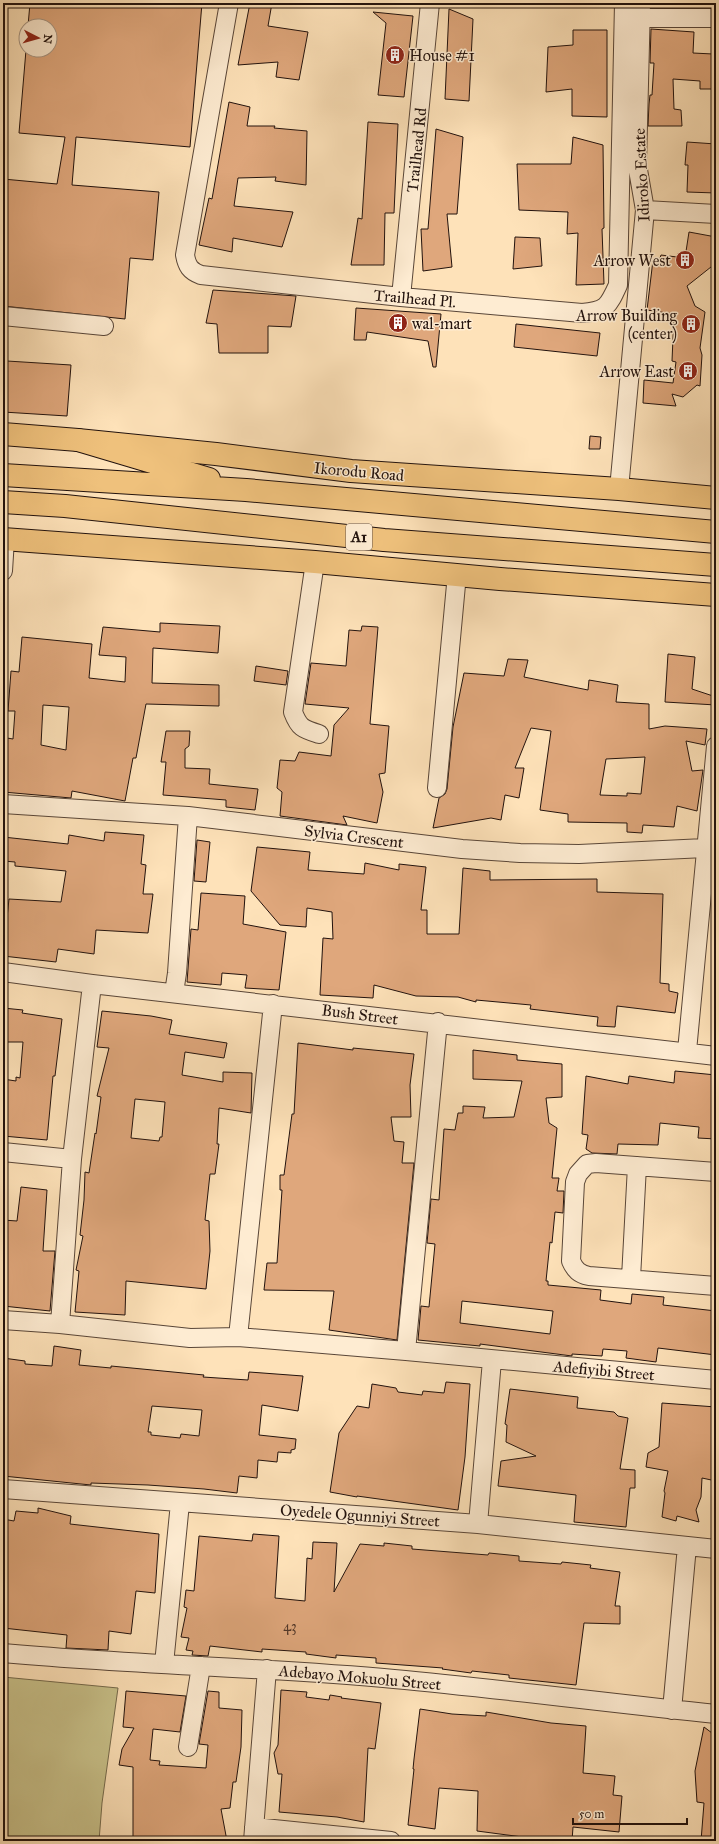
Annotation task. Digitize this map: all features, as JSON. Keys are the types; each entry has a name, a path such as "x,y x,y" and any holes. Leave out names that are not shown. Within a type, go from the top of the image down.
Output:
{"main road":[{"name":"Ikorodu Road","path":"3,434 216,454 351,471 619,489 716,498"},
{"path":"78,440 246,490"},
{"name":"Ikorodu Road","path":"3,475 246,490 716,532"},
{"name":"A1","path":"3,502 65,506 384,540 716,565"},
{"path":"4,539 315,562 545,583 716,594"}],"street":[{"name":"Trailhead Pl.","path":"229,3 195,188 185,255 186,264 192,272 201,275 401,297 582,313 598,311 610,303 618,285 624,3"},
{"name":"Trailhead Rd","path":"401,297 430,3"},
{"path":"641,10 716,18"},
{"name":"Idiroko Estate","path":"619,489 645,210 637,164 641,10"},
{"path":"645,210 716,214"},
{"path":"3,316 104,326"},
{"path":"3,571 4,539"},
{"path":"315,562 292,712 297,723 303,729 319,734"},
{"path":"437,788 457,574"},
{"path":"687,1051 705,848 716,753"},
{"name":"Sylvia Crescent","path":"3,804 188,816 462,849 520,853 579,854 705,848"},
{"path":"174,993 177,973 188,816"},
{"name":"Bush Street","path":"3,972 92,984 687,1051 716,1056"},
{"path":"60,1324 72,1159 92,984"},
{"path":"238,1337 274,1004"},
{"path":"406,1351 438,1022"},
{"path":"3,1152 72,1159"},
{"path":"716,1172 587,1164 578,1174 575,1182 571,1261 574,1268 580,1274 589,1276 631,1278 716,1286"},
{"path":"631,1278 637,1166"},
{"name":"Adefiyibi Street","path":"3,1320 60,1324 190,1338 238,1337 406,1351 716,1380"},
{"path":"478,1524 492,1360"},
{"name":"Oyedele Ogunniyi Street","path":"3,1489 478,1524 716,1549"},
{"path":"164,1664 180,1503"},
{"path":"672,1710 687,1546"},
{"name":"Adebayo Mokuolu Street","path":"3,1653 72,1660 267,1669 395,1679 716,1714"},
{"path":"188,1747 201,1666"},
{"path":"267,1669 254,1834 391,1841"}],"shaded area":[{"path":"3,1677 118,1688 102,1803 99,1841 3,1841"}],"building":[{"path":"30,3 202,3 190,147 76,137 72,185 159,192 153,260 130,258 125,319 3,306 3,179 57,184 65,137 19,133 25,58 58,58 58,18 29,18"},
{"path":"250,3 272,3 268,26 308,32 299,80 276,77 278,62 238,65"},
{"path":"449,9 473,19 469,101 445,99"},
{"name":"House #1","path":"373,12 413,16 404,97 378,95 386,23"},
{"path":"651,29 694,32 693,53 713,54 713,89 700,89 700,81 673,79 674,109 681,110 682,126 648,126 654,63 650,63"},
{"path":"573,30 607,30 607,117 572,116 572,89 546,92 548,47 573,45"},
{"path":"229,102 250,107 247,126 275,126 274,128 307,131 306,185 275,181 276,177 238,178 234,206 293,212 282,247 233,238 232,252 199,245 209,198 212,199"},
{"path":"368,122 398,124 394,213 385,213 384,265 351,265 358,218 362,219"},
{"path":"436,129 463,137 457,214 447,214 452,267 423,271 421,229 428,229"},
{"path":"573,137 603,145 604,228 602,229 604,284 576,285 578,233 567,234 568,212 519,210 517,164 571,164"},
{"path":"687,142 716,144 716,193 687,192 688,165 685,165"},
{"path":"689,232 716,237 716,263 687,286 695,306 705,312 700,348 702,355 700,386 697,385 683,397 672,394 676,406 643,403 644,380 673,383 676,362 672,361 674,314 647,310 653,260 659,261 661,255 685,258"},
{"path":"515,237 540,238 542,266 513,269"},
{"path":"213,290 296,296 291,327 268,326 268,353 219,353 217,324 206,323"},
{"name":"wal-mart","path":"356,308 441,314 436,367 433,367 428,341 367,332 366,340 354,340"},
{"path":"516,324 600,333 597,356 514,347"},
{"path":"7,361 71,365 67,416 3,412"},
{"path":"590,436 601,437 600,449 589,449"},
{"path":"160,623 220,626 218,653 153,648 152,683 219,685 219,706 146,704 136,758 133,758 125,801 72,791 71,798 3,792 7,738 13,739 15,711 8,711 11,671 19,672 22,637 92,644 89,678 125,682 126,657 99,655 103,627 160,632","holes":["43,705 69,707 66,750 41,745"]},
{"path":"362,626 378,627 370,724 389,726 385,773 379,774 383,792 377,823 343,816 347,825 280,816 282,792 277,788 280,760 295,761 299,752 331,756 334,725 349,708 305,704 311,663 346,666 349,630 361,631"},
{"path":"668,654 695,657 692,689 716,697 716,705 665,702"},
{"path":"508,659 528,660 524,677 588,690 589,680 618,685 616,702 649,704 649,729 665,726 707,729 705,745 686,741 692,771 703,770 697,811 677,806 674,827 643,825 642,833 627,832 627,823 568,822 568,814 540,810 551,731 531,728 515,768 524,768 519,798 505,795 501,820 491,818 433,828 439,798 445,794 447,789 453,727 464,673 504,676","holes":["645,757 641,794 627,793 627,796 600,795 606,759"]},
{"path":"256,666 288,671 286,685 254,681"},
{"path":"166,731 190,731 189,746 185,749 185,768 210,769 209,784 258,789 255,810 226,807 226,800 163,795 166,762 161,762"},
{"path":"105,832 144,835 141,864 146,865 143,894 153,894 148,933 96,930 94,954 58,949 56,962 3,956 9,899 61,902 66,871 15,866 15,862 3,861 3,837 68,844 69,835 104,841"},
{"path":"197,840 210,842 206,882 194,881"},
{"path":"257,847 310,852 308,870 364,874 365,863 399,870 399,864 426,867 421,910 427,910 427,934 459,934 463,868 490,871 490,880 597,879 597,892 663,894 660,983 669,984 669,991 678,993 675,1013 617,1006 615,1027 597,1026 598,1017 530,1009 531,1005 476,1000 476,1002 458,997 416,996 374,985 373,998 320,995 323,938 333,939 332,912 307,908 306,927 280,925 251,891"},
{"path":"201,893 245,896 243,924 286,932 279,990 245,988 247,975 222,973 221,985 187,982 191,929 198,930"},
{"path":"3,1008 23,1010 22,1013 62,1019 55,1076 53,1076 47,1140 3,1136 3,1079 16,1081 16,1077 20,1078 23,1042 3,1042"},
{"path":"102,1011 151,1016 172,1020 169,1034 227,1043 224,1058 185,1052 182,1075 223,1082 223,1072 252,1073 251,1113 219,1108 217,1144 219,1144 215,1174 210,1174 205,1220 209,1221 210,1251 206,1289 126,1281 125,1315 75,1312 79,1271 76,1270 83,1236 80,1235 84,1200 85,1172 89,1173 101,1097 97,1096 109,1048 97,1047","holes":["135,1099 165,1102 162,1137 160,1137 159,1141 131,1138"]},
{"path":"298,1043 353,1050 353,1048 414,1054 410,1085 411,1117 391,1117 394,1141 404,1142 402,1163 414,1163 397,1340 329,1330 334,1291 264,1290 267,1263 277,1263 282,1190 280,1190 280,1175 284,1175 292,1114 294,1114"},
{"path":"473,1050 517,1055 517,1060 562,1064 562,1097 546,1098 549,1123 557,1128 552,1178 559,1178 557,1191 564,1191 563,1213 555,1212 546,1281 548,1281 548,1285 601,1290 600,1300 631,1304 632,1294 664,1297 663,1305 716,1311 716,1355 658,1348 656,1362 626,1358 627,1351 603,1349 602,1356 572,1354 572,1356 480,1344 480,1346 418,1340 421,1306 429,1307 435,1244 427,1243 431,1199 439,1200 444,1129 455,1130 458,1113 463,1113 463,1106 485,1107 483,1118 514,1117 522,1081 473,1079","holes":["462,1301 553,1311 550,1334 460,1323"]},
{"path":"675,1071 716,1075 716,1139 698,1138 699,1127 660,1123 658,1145 618,1144 617,1154 592,1153 586,1149 588,1135 582,1134 586,1076 628,1084 629,1076 674,1083"},
{"path":"21,1187 47,1190 43,1251 55,1251 50,1311 3,1306 3,1220 17,1221"},
{"path":"54,1346 81,1350 79,1365 111,1368 111,1366 204,1375 203,1377 248,1380 249,1372 303,1376 298,1411 262,1405 259,1435 296,1439 295,1449 291,1450 291,1453 278,1452 277,1462 258,1460 257,1478 239,1476 237,1493 148,1485 91,1483 91,1485 3,1476 3,1358 25,1361 25,1364 52,1366","holes":["152,1406 202,1410 199,1436 181,1434 180,1438 151,1435 151,1432 148,1432"]},
{"path":"446,1382 470,1384 465,1457 458,1510 330,1492 339,1433 357,1406 369,1408 372,1384 396,1388 398,1392 422,1395 423,1391 444,1393"},
{"path":"510,1389 578,1397 577,1408 614,1412 618,1416 628,1418 620,1469 635,1470 635,1488 630,1488 626,1527 574,1522 576,1495 498,1486 501,1461 536,1456 506,1442 507,1425 505,1424"},
{"path":"662,1403 716,1407 716,1481 702,1478 701,1497 696,1510 699,1522 677,1516 676,1521 662,1517 664,1491 668,1471 646,1467 648,1453 659,1447"},
{"path":"38,1508 71,1516 70,1524 159,1534 155,1593 136,1591 131,1634 109,1631 108,1650 66,1648 67,1635 3,1628 3,1519 14,1521 16,1511 38,1513"},
{"path":"253,1534 279,1536 275,1598 305,1601 307,1558 312,1559 313,1542 337,1543 334,1592 360,1544 384,1546 384,1543 412,1546 412,1549 519,1556 519,1561 561,1564 562,1562 591,1565 590,1568 620,1572 615,1606 620,1606 620,1624 584,1623 576,1685 509,1678 509,1675 472,1671 471,1673 442,1669 443,1668 376,1663 376,1658 336,1655 336,1658 306,1654 306,1652 262,1649 262,1652 210,1646 208,1656 192,1655 193,1651 186,1650 189,1638 181,1637 187,1608 184,1607 186,1590 194,1591 199,1536 252,1541"},
{"path":"281,1690 307,1692 306,1697 329,1700 330,1695 342,1697 341,1698 381,1703 375,1749 368,1748 364,1822 337,1817 279,1812 282,1774 278,1774 274,1753 278,1745"},
{"path":"126,1691 186,1696 180,1732 153,1729 150,1760 160,1761 159,1765 206,1768 208,1745 199,1744 208,1691 219,1692 219,1708 242,1710 241,1747 236,1782 233,1782 230,1808 221,1809 227,1841 133,1841 133,1767 119,1765 122,1749 134,1728 123,1727"},
{"path":"420,1709 452,1714 486,1716 486,1712 551,1723 586,1726 583,1773 615,1776 613,1795 622,1796 619,1832 573,1827 572,1841 529,1841 530,1838 477,1831 478,1791 439,1788 435,1829 408,1825"},
{"path":"704,1727 716,1736 716,1841 701,1841 704,1803 697,1802 695,1771"}],"place":[{"name":"House #1","path":"395,55"},
{"name":"Arrow West","path":"685,260"},
{"name":"wal-mart","path":"398,323"},
{"name":"Arrow Building (center)","path":"691,324"},
{"name":"Arrow East","path":"688,371"}]}
